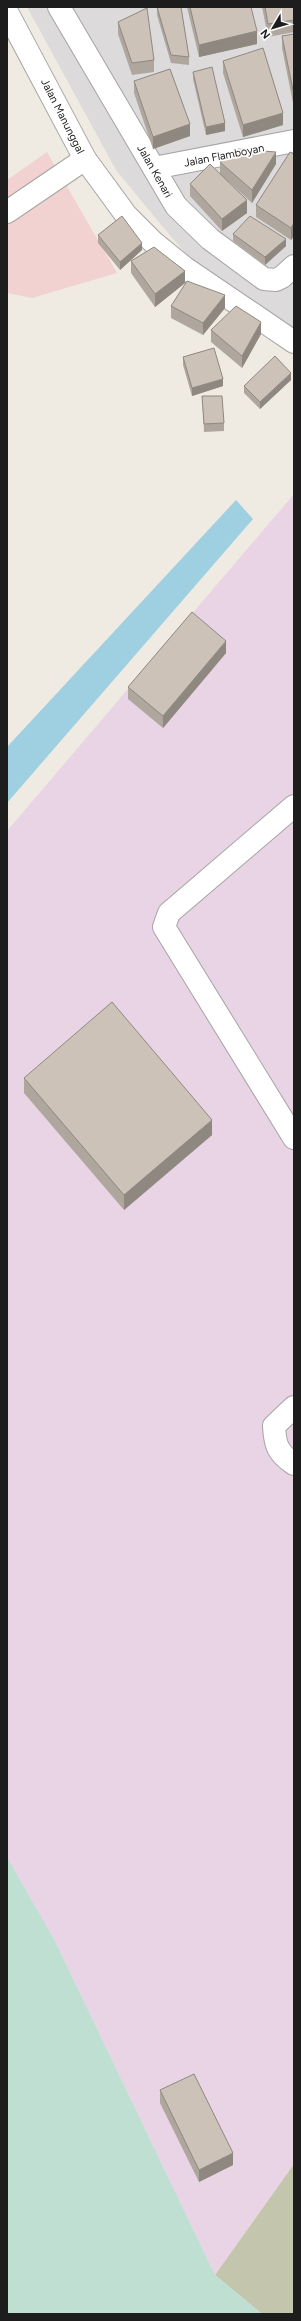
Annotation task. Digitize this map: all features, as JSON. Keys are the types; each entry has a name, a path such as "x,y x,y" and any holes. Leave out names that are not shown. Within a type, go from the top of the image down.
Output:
{"street":[{"name":"Jalan Kenari","path":"59,7 176,206 190,221 264,279 276,280 282,277 294,266"},
{"name":"Jalan Manunggal","path":"7,12 25,42 85,159 126,215 152,242 185,268 294,342"},
{"name":"Jalan Flamboyan","path":"154,168 294,141"},
{"path":"7,212 85,159"},
{"path":"294,806 169,913 164,927 294,1138"},
{"path":"294,1407 274,1426 274,1443 285,1458 294,1464"}],"shaded area":[{"path":"27,7 294,7 294,331 210,282 157,220 116,170"},
{"path":"47,152 117,273 32,298 7,293 7,180"},
{"path":"294,494 294,2164 215,2275 55,1941 7,1857 7,831"},
{"path":"7,1857 55,1941 215,2275 262,2314 7,2314"},
{"path":"294,2164 294,2314 262,2314 215,2275"}],"water":[{"path":"236,500 253,519 7,803 7,747"}],"building":[{"path":"157,7 181,7 189,57 171,55"},
{"path":"190,7 251,7 257,31 199,45"},
{"path":"265,7 294,7 294,20 268,24"},
{"path":"147,8 154,60 132,63 118,22"},
{"path":"294,34 294,95 282,36"},
{"path":"263,48 283,113 243,125 223,61"},
{"path":"212,67 225,123 206,127 193,72"},
{"path":"170,69 190,124 153,137 134,81"},
{"path":"238,149 276,152 252,190 220,162"},
{"path":"290,152 294,154 294,223 291,228 256,205"},
{"path":"210,164 247,200 222,219 190,184"},
{"path":"122,216 142,243 120,262 98,235"},
{"path":"250,216 286,239 265,257 233,234"},
{"path":"154,247 185,271 155,294 131,261"},
{"path":"187,281 225,295 203,323 171,306"},
{"path":"236,306 261,322 242,356 211,330"},
{"path":"214,348 223,379 192,388 183,357"},
{"path":"275,356 291,373 260,402 244,386"},
{"path":"202,396 222,396 224,423 204,424"},
{"path":"192,612 226,641 163,716 128,687"},
{"path":"112,1002 212,1120 124,1195 24,1078"},
{"path":"194,2074 233,2153 199,2170 160,2090"}]}
